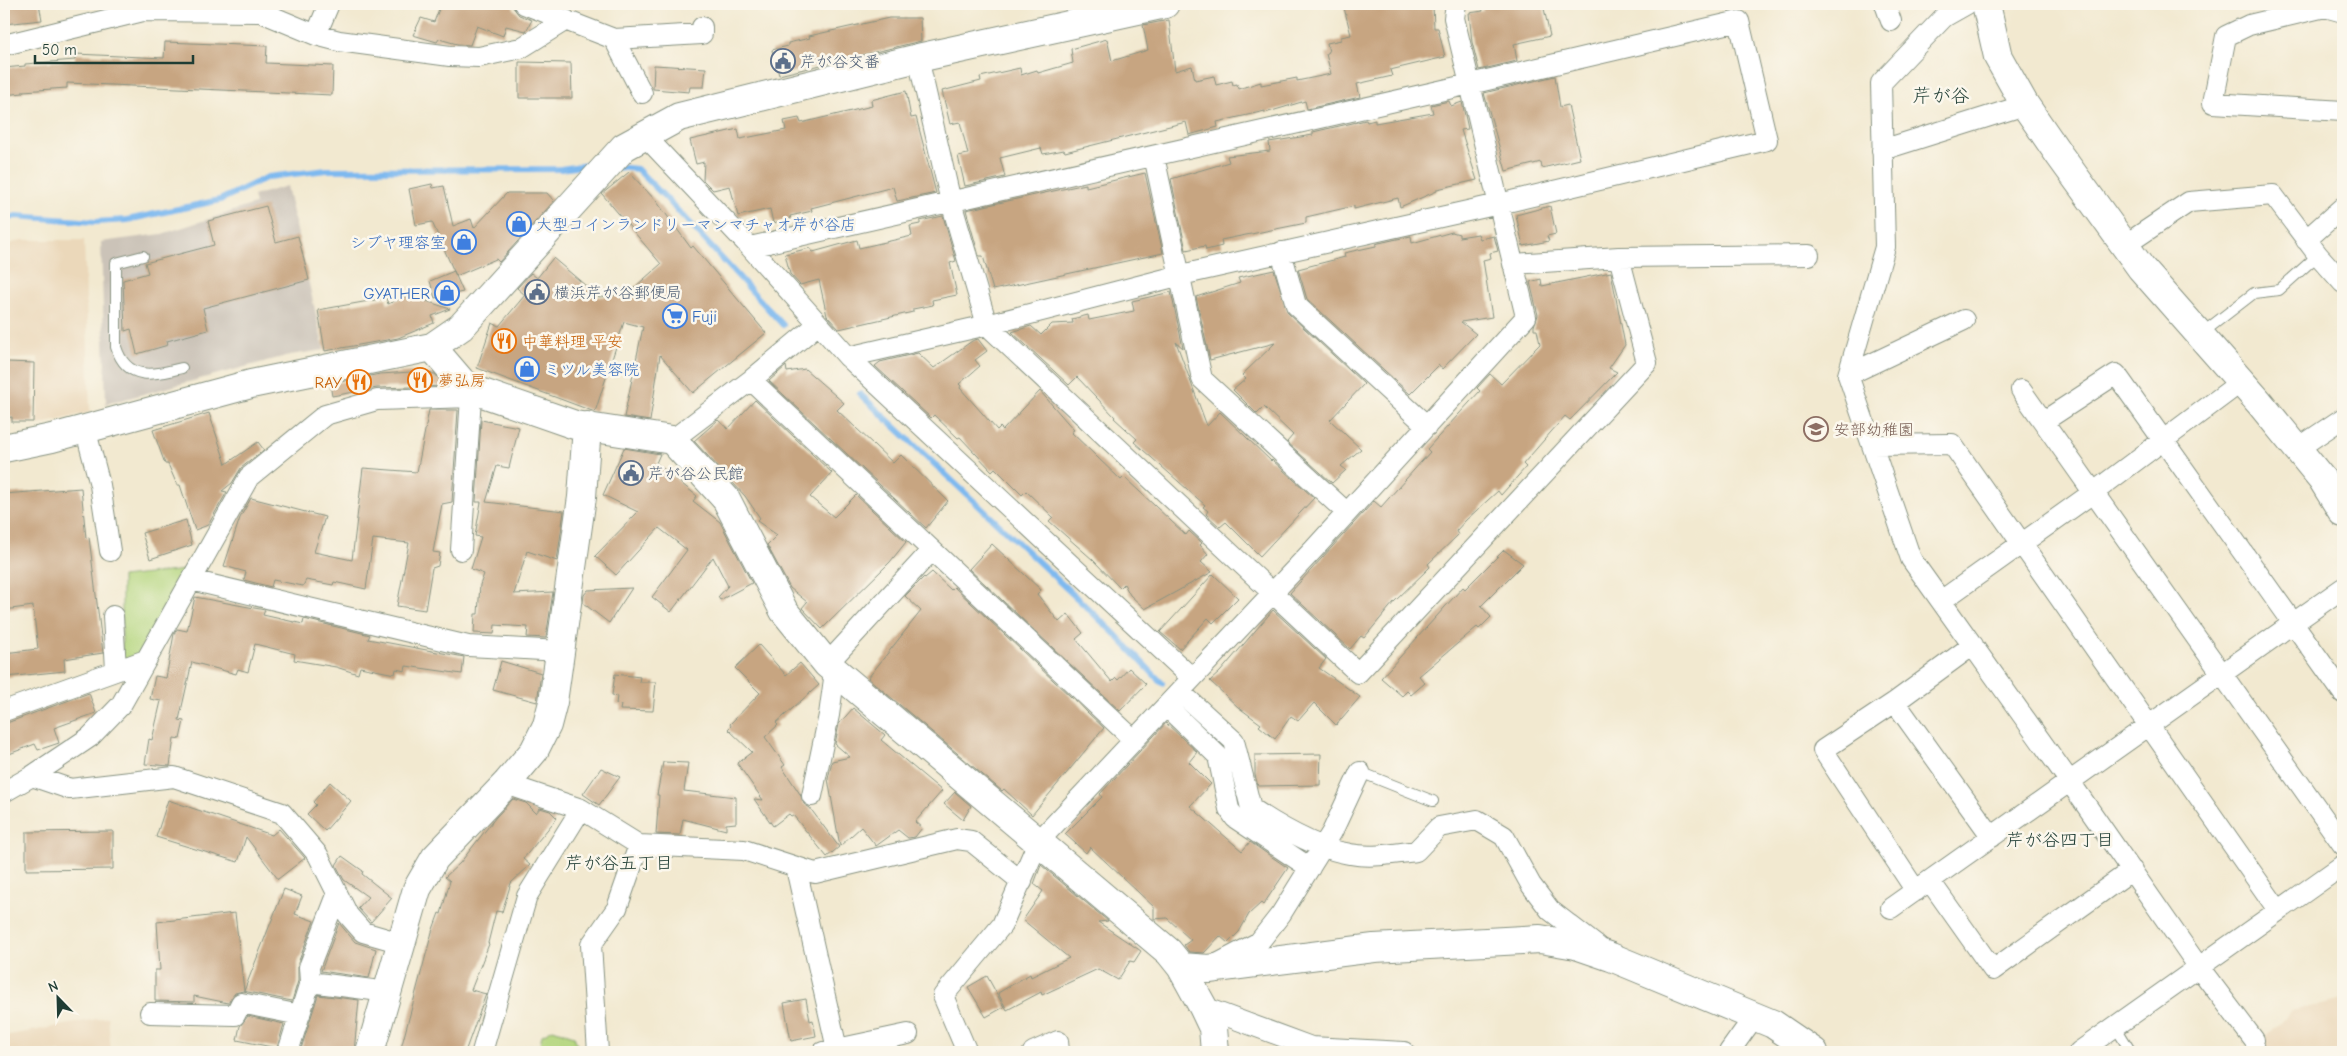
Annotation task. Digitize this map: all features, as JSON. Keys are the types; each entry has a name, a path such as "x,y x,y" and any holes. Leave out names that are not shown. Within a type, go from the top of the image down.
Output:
{"street":[{"path":"243,4 316,35 338,41 450,56 479,57 521,48 566,20"},
{"path":"316,35 329,4"},
{"path":"524,4 614,39 702,34 702,27"},
{"path":"4,448 52,438 251,384 432,347 461,327 591,186 635,142 679,117 918,58 1164,4"},
{"path":"967,1052 944,996 1002,925 1038,842 1273,592 1526,317 1454,18 1456,4"},
{"path":"1967,4 1944,17 1881,83 1885,247 1848,375 1911,559 2198,966 2254,1040"},
{"path":"1986,4 1998,57 2025,106 2141,268 2297,448 2322,479 2343,513"},
{"path":"2343,12 2325,7 2249,26 2226,36 2213,103 2343,111"},
{"path":"4,45 143,10 261,12"},
{"path":"750,248 1739,21 1767,140 1499,204 1181,275 987,325 848,357"},
{"path":"614,39 642,93"},
{"path":"918,58 951,202 987,325 1358,673 1647,363 1619,257"},
{"path":"1882,150 2025,106"},
{"path":"635,142 750,248 817,325 848,357 1179,692 1234,741 1243,813 1310,868"},
{"path":"1154,156 1202,379 1346,512"},
{"path":"2125,246 2189,202 2273,195 2312,248 2343,283"},
{"path":"2312,248 2343,207"},
{"path":"1281,252 1296,305 1427,426"},
{"path":"1513,264 1619,257 1810,254"},
{"path":"1848,375 1964,320"},
{"path":"672,440 752,380 817,325"},
{"path":"432,347 474,394 461,550"},
{"path":"2044,421 2116,374 2343,693"},
{"path":"752,380 1134,740"},
{"path":"1941,601 2094,492 2241,382"},
{"path":"2022,390 2343,845"},
{"path":"4,792 32,776 90,737 121,704 249,477 325,415 377,400 474,394 575,425 672,440 726,499 784,611 831,668 1169,952 1181,968 1213,1028 1215,1052"},
{"path":"2297,448 2343,418"},
{"path":"370,1052 417,889 435,858 506,784 534,751 547,725 554,702 582,498 587,426"},
{"path":"85,428 100,485 110,551"},
{"path":"1872,445 1952,444 2278,910"},
{"path":"812,796 829,716 831,668 932,550"},
{"path":"191,580 468,646 560,651"},
{"path":"1891,908 2343,588"},
{"path":"113,616 116,670"},
{"path":"1973,646 1895,702 1823,750 1923,886 1993,970 2132,870"},
{"path":"4,710 144,661"},
{"path":"1179,692 1218,756 1229,809 1274,823 1324,846 1350,854 1388,855 1416,852 1438,826 1478,820 1504,836 1531,885 1550,910 1611,957"},
{"path":"1895,702 1992,837"},
{"path":"1218,756 1234,741"},
{"path":"1208,969 1259,942 1282,914 1324,846 1360,772"},
{"path":"32,776 70,789 174,777 282,813 318,855 348,915 363,932 401,943"},
{"path":"506,784 581,808 639,845 744,850 815,873 957,839 971,841 1022,882"},
{"path":"482,1052 527,896 581,808"},
{"path":"598,1052 591,945 617,908 639,845"},
{"path":"2079,1052 2343,865"},
{"path":"796,868 830,1051 908,1034"},
{"path":"288,1052 310,982 310,967 337,895"},
{"path":"1181,968 1208,969 1374,948 1540,939 1576,945 1611,957 1773,1024 1814,1052"},
{"path":"310,982 388,992"},
{"path":"150,1013 235,1014 241,1003 300,1015"},
{"path":"1203,1007 1311,1047 1404,1052"},
{"path":"1728,1052 1754,1016"},
{"path":"1033,1052 1058,1040 1059,1052"}],"lane":[{"path":"2200,335 2254,293 2279,290 2312,248"},
{"path":"143,256 116,263 116,348 118,354 128,367 142,374 182,368"},
{"path":"1360,772 1433,801"},
{"path":"2114,1026 2131,1052"}],"shaded area":[{"path":"287,186 324,350 290,355 106,404 101,242 162,234 255,204 253,196"},
{"path":"21,240 84,240 90,412 38,425 38,357 4,360 4,246"},
{"path":"2343,999 2343,1052 2253,1052 2291,1011"},
{"path":"108,1017 111,1052 4,1052 4,1036"}],"green space":[{"path":"185,570 138,656 122,661 122,577"},
{"path":"553,1029 574,1036 579,1052 538,1052 542,1035"}],"building":[{"path":"8,4 39,4 42,20 4,24 4,10"},
{"path":"441,4 506,4 512,6 519,15 532,20 526,31 506,26 503,36 477,26 470,45 439,39 437,42 413,35 421,18 434,22"},
{"path":"1343,4 1433,4 1434,28 1438,28 1445,57 1390,70 1392,76 1357,84 1360,97 1307,109 1305,101 1265,113 1265,111 1217,122 1218,127 1189,135 1186,122 1065,152 1064,150 1043,154 1041,148 1000,158 1005,177 965,186 958,156 968,154 960,122 950,124 942,91 981,81 980,77 1020,68 1021,75 1037,70 1038,73 1073,63 1071,49 1107,39 1112,61 1148,50 1143,25 1169,20 1175,71 1192,66 1195,80 1214,76 1216,85 1232,81 1233,85 1237,84 1238,89 1261,82 1261,85 1297,78 1297,81 1331,74 1326,54 1329,52 1327,43 1341,40 1341,37 1351,35"},
{"path":"1481,4 1543,4 1550,36 1514,44 1517,61 1479,70 1472,42 1469,13 1483,11"},
{"path":"889,18 920,18 921,41 779,75 772,50 788,46 788,43 810,38 809,36"},
{"path":"165,42 267,46 266,63 333,66 332,95 67,83 67,88 23,91 23,93 4,95 4,68 25,66 25,64 75,60 75,54 164,58"},
{"path":"519,62 571,63 572,98 519,98"},
{"path":"654,65 706,68 704,87 690,87 689,92 653,89"},
{"path":"1555,76 1560,107 1568,105 1580,159 1542,168 1541,162 1506,171 1484,93"},
{"path":"906,91 911,118 916,117 936,193 897,201 893,187 811,208 812,211 790,216 791,219 773,223 770,209 738,216 730,186 713,190 703,180 704,162 696,164 690,140 738,129 740,139 786,130 784,121 799,118 801,123 872,106 871,100"},
{"path":"1449,101 1451,106 1462,102 1468,129 1461,130 1477,180 1437,189 1437,191 1400,207 1398,198 1354,209 1354,206 1306,217 1306,223 1221,240 1222,246 1206,250 1205,246 1186,250 1171,179 1229,162 1227,156 1270,151 1269,142 1313,135 1313,132 1366,120 1367,122 1375,120 1375,123 1433,113 1431,105"},
{"path":"629,172 657,202 691,248 693,246 766,333 693,393 660,355 650,421 624,417 643,327 624,322 595,412 477,368 492,323 499,326 525,295 517,288 531,273 537,278 553,258 599,297 627,294 661,264 602,194"},
{"path":"1145,173 1163,253 993,290 983,256 979,256 966,210 1086,184 1086,187"},
{"path":"432,184 433,188 444,186 453,226 471,219 474,228 507,193 547,193 554,201 499,262 496,259 456,276 432,222 416,225 409,189"},
{"path":"266,206 276,242 298,236 309,280 203,308 208,330 167,341 168,345 137,354 131,329 125,331 123,280 148,273 145,263 214,245 208,221"},
{"path":"1550,206 1556,234 1547,236 1549,241 1523,246 1516,215"},
{"path":"943,216 956,261 950,263 957,295 932,300 933,305 913,309 913,312 839,329 827,316 819,280 800,285 790,274 785,254 810,248 813,252 857,240 859,248 912,236 910,226 920,224 920,221"},
{"path":"1452,232 1459,234 1459,237 1478,234 1480,239 1494,236 1498,251 1490,253 1491,258 1483,260 1492,317 1461,322 1476,334 1442,369 1439,365 1410,394 1307,299 1298,269 1345,257 1344,253 1376,246 1379,243 1411,236 1412,243"},
{"path":"1274,270 1288,313 1364,384 1330,420 1361,449 1341,466 1346,470 1332,483 1287,442 1293,435 1264,407 1257,414 1233,390 1246,379 1242,375 1275,343 1210,360 1196,297 1240,283 1238,278"},
{"path":"454,271 463,292 435,298 430,281"},
{"path":"1611,272 1625,345 1609,368 1617,372 1570,420 1565,416 1523,464 1526,467 1501,495 1498,491 1466,520 1456,531 1458,535 1428,564 1430,567 1394,602 1364,638 1361,636 1350,649 1290,593 1374,501 1381,507 1430,452 1427,449 1480,391 1477,388 1490,374 1501,384 1540,344 1537,330 1534,330 1538,315 1530,282 1541,279 1542,286"},
{"path":"1171,292 1183,348 1176,342 1207,426 1220,412 1271,461 1314,498 1260,556 1226,522 1220,527 1206,514 1208,511 1203,507 1205,505 1134,442 1137,439 1114,418 1077,377 1069,385 1012,332 1031,326 1041,335 1052,324 1073,323 1072,319 1088,315 1089,320 1134,311 1132,301"},
{"path":"409,295 450,309 432,316 434,323 398,338 325,351 318,310 386,298 388,304"},
{"path":"978,339 987,351 975,360 980,366 959,384 960,388 997,430 1000,427 1003,430 1040,391 1074,430 1071,432 1121,480 1124,477 1186,535 1189,531 1202,543 1200,545 1208,554 1201,562 1212,572 1145,609 1130,595 1124,584 1120,588 1093,560 1049,521 1053,517 1026,491 1022,495 995,468 992,471 960,437 958,438 934,415 931,418 875,366 880,362 918,353 934,368 972,341"},
{"path":"7,362 34,363 33,422 12,422 12,417 4,418 4,372 8,371"},
{"path":"786,366 787,372 805,369 844,403 837,410 893,463 901,455 948,501 926,528 769,381"},
{"path":"411,372 435,374 445,386 377,388 332,396 330,384 380,374"},
{"path":"755,400 832,473 810,497 834,517 856,495 906,542 890,562 822,629 802,608 807,602 790,588 767,545 777,535 757,521 760,518 745,496 694,441 718,420 728,429"},
{"path":"429,410 458,410 452,502 442,504 433,552 440,553 438,566 432,568 425,610 397,606 409,543 373,539 366,589 334,582 333,585 306,580 303,586 273,580 271,587 244,580 246,572 224,566 240,518 251,498 325,517 314,552 352,560 363,468 417,472"},
{"path":"209,413 226,464 258,442 264,450 241,468 232,483 222,491 227,492 208,525 195,530 180,485 177,485 168,464 165,464 153,430"},
{"path":"481,420 519,427 509,468 497,466 486,502 564,511 557,561 527,551 514,594 553,592 546,638 527,637 528,627 495,625 494,634 474,633 475,614 478,614 480,585 484,574 471,569 481,537 475,536 481,502 476,502"},
{"path":"624,448 660,454 656,463 697,496 693,501 720,522 752,583 720,600 718,597 728,586 713,557 671,612 652,597 687,550 659,528 616,575 595,556 638,512 603,495"},
{"path":"81,488 86,538 89,537 103,653 64,659 65,671 6,677 4,653 38,649 33,606 4,610 4,494"},
{"path":"186,520 192,545 150,559 142,533"},
{"path":"992,544 1041,590 1037,594 1059,622 1068,614 1083,633 1076,639 1112,682 1116,678 1118,680 1129,668 1146,684 1120,711 969,569"},
{"path":"1504,550 1523,564 1481,606 1491,617 1479,629 1477,627 1419,676 1425,683 1411,695 1407,691 1402,696 1381,678 1463,587 1465,589"},
{"path":"932,572 951,590 954,587 1104,728 1032,815 1004,789 1002,791 868,678 921,611 905,596 924,577"},
{"path":"1213,574 1238,598 1213,623 1208,618 1180,649 1160,632"},
{"path":"632,588 609,623 583,603 584,595 588,590"},
{"path":"195,597 265,610 263,615 303,624 304,619 370,635 368,639 464,657 462,674 406,666 405,671 396,669 395,674 360,667 358,674 336,667 294,660 295,654 255,644 248,672 238,669 236,674 192,662 179,720 184,721 180,739 174,738 170,766 145,764 149,739 152,740 161,701 150,699 155,676 166,678 174,634 177,629 187,631"},
{"path":"1273,610 1326,659 1319,668 1360,697 1336,725 1314,703 1298,721 1291,716 1275,739 1259,726 1261,724 1238,707 1210,681 1220,672"},
{"path":"759,645 786,675 800,663 819,685 776,723 778,725 765,737 785,765 782,767 800,794 804,804 810,808 839,847 827,857 793,815 789,814 773,826 754,799 763,800 737,763 752,752 728,729 731,726 730,724 760,693 735,668"},
{"path":"501,661 541,673 537,702 493,690"},
{"path":"615,674 640,677 639,682 656,682 653,711 620,710 621,705 616,704 617,696 612,695"},
{"path":"89,693 96,713 54,728 59,743 38,750 35,744 4,756 4,724"},
{"path":"853,708 885,735 881,740 942,791 915,822 922,828 915,837 908,838 898,830 876,846 861,827 840,846 828,779 832,761 850,757 835,744 839,724"},
{"path":"1166,723 1197,752 1189,762 1211,784 1190,806 1242,851 1250,842 1288,868 1263,905 1261,903 1249,914 1239,932 1228,943 1220,936 1204,953 1189,952 1184,945 1191,940 1167,918 1154,919 1154,907 1090,847 1086,853 1065,834 1102,797 1100,794"},
{"path":"1321,754 1320,785 1258,786 1255,775 1255,755"},
{"path":"663,762 688,763 684,791 736,797 736,823 726,824 726,830 683,819 680,835 656,834 659,795 657,795"},
{"path":"601,768 620,777 599,805 583,794"},
{"path":"330,782 351,801 325,831 307,814 316,805 313,802"},
{"path":"955,792 971,806 963,820 944,804"},
{"path":"513,799 526,803 536,813 540,808 550,811 557,818 523,859 530,865 511,883 502,912 496,911 489,944 471,990 486,994 465,1052 400,1052 432,932 439,913 441,914 450,881 445,877 460,863 496,817"},
{"path":"168,800 272,835 279,829 305,858 278,879 246,837 238,862 156,837"},
{"path":"113,831 113,869 26,870 26,832"},
{"path":"342,856 363,871 362,874 392,898 371,922 358,908 368,897 344,880 336,865"},
{"path":"1041,865 1108,921 1098,922 1141,951 1134,962 1130,961 1118,980 1098,969 1042,995 1041,992 1007,1010 998,993 1030,974 1031,977 1069,958 1023,920 1043,891 1034,884"},
{"path":"284,889 302,896 295,914 314,921 298,963 298,981 292,1001 243,991 235,993 228,1003 194,996 194,1002 155,1001 155,970 160,970 157,922 235,913 244,991"},
{"path":"339,923 355,942 376,949 369,978 321,971"},
{"path":"987,976 1004,1007 986,1017 968,987"},
{"path":"318,995 359,1000 354,1052 300,1052"},
{"path":"806,999 810,1021 813,1020 816,1036 791,1041 784,1003"},
{"path":"248,1016 284,1024 277,1048 237,1040 240,1026"}],"waterway":[{"path":"4,220 16,216 95,222 127,220 220,200 268,177 327,170 561,169 598,165"},
{"path":"617,167 637,169 783,325"},
{"path":"860,394 1113,632 1162,683"},
{"path":"1202,725 1213,737"}],"place":[{"name":"芹が谷交番","path":"783,61"},
{"name":"大型コインランドリーマンマチャオ芹が谷店","path":"519,224"},
{"name":"シブヤ理容室","path":"464,242"},
{"name":"横浜芹が谷郵便局","path":"537,292"},
{"name":"GYATHER","path":"447,293"},
{"name":"Fuji","path":"675,316"},
{"name":"中華料理 平安","path":"504,341"},
{"name":"ミツル美容院","path":"527,369"},
{"name":"夢弘房","path":"420,380"},
{"name":"RAY","path":"359,382"},
{"name":"安部幼稚園","path":"1816,429"},
{"name":"芹が谷公民館","path":"631,473"}],"district":[{"name":"芹が谷","path":"1941,95"},
{"name":"芹が谷四丁目","path":"2060,840"},
{"name":"芹が谷五丁目","path":"619,863"}]}
